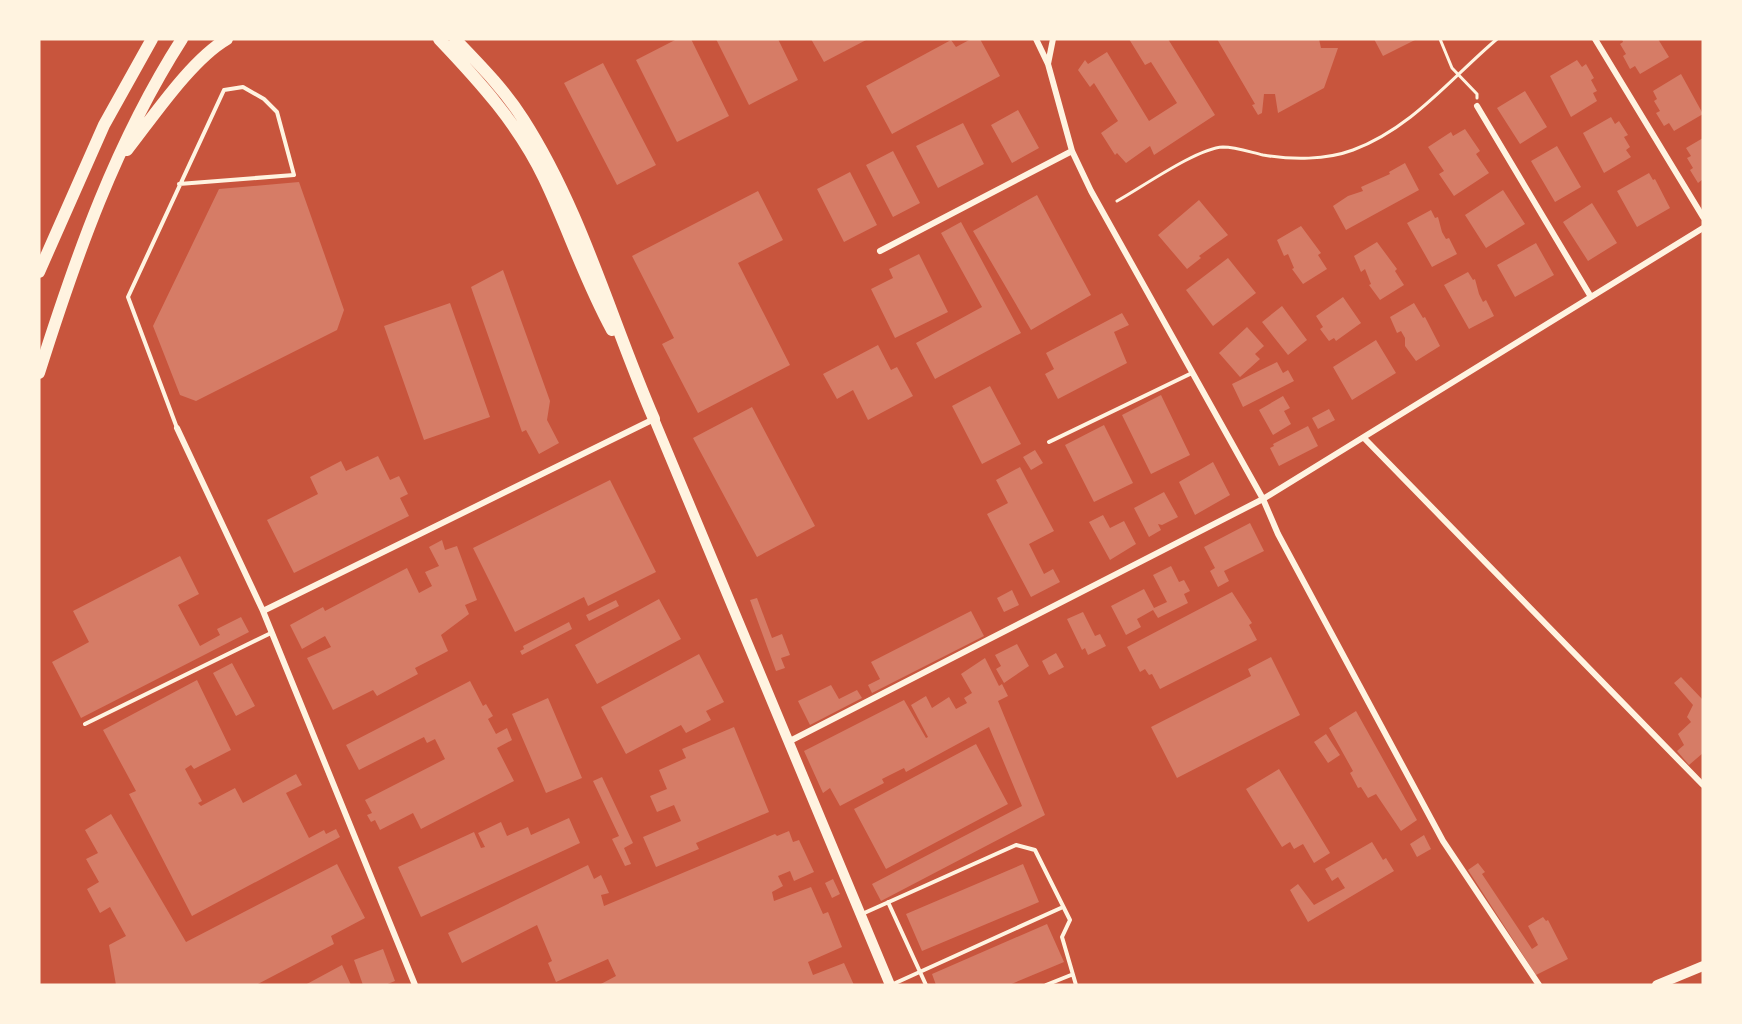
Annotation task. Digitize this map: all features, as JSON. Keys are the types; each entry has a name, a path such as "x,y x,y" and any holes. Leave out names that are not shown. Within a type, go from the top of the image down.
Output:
{"highway":[{"path":"39,272 104,124 152,39"},
{"path":"39,373 91,218 141,108 182,39"},
{"path":"113,167 180,83 217,45 227,39"},
{"path":"439,39 500,107 544,177 599,306 627,357 654,420"},
{"path":"455,39 508,98 555,174 609,300 627,357"}],"main road":[{"path":"654,420 890,985"},
{"path":"1657,985 1703,966"}],"street":[{"path":"1036,39 1047,64 1072,151 1091,192 1263,499 1278,534 1443,842 1539,985"},
{"path":"1047,64 1053,39"},
{"path":"1595,39 1703,217"},
{"path":"1477,106 1591,297"},
{"path":"880,251 1072,151"},
{"path":"788,742 1263,499 1365,439 1703,228"},
{"path":"262,611 654,420"},
{"path":"177,428 262,611 414,985"},
{"path":"1365,439 1703,785"}],"lane":[{"path":"177,428 128,297 179,184 224,90 243,87 264,99 277,112 294,175 179,184"},
{"path":"1049,442 1192,373"},
{"path":"85,724 271,633"},
{"path":"861,914 1016,845 1035,850 1070,920 1062,937 1071,975 1076,985"},
{"path":"888,902 926,985"},
{"path":"890,985 1063,907"},
{"path":"1046,985 1071,975"}],"path":[{"path":"1440,39 1452,68 1478,94 1477,106"},
{"path":"1118,201 1199,154 1222,147 1275,157 1309,158 1351,151 1388,135 1415,116 1458,73 1497,39"}],"building":[{"path":"677,39 691,39 729,116 677,142 636,60"},
{"path":"716,39 778,39 798,80 749,105"},
{"path":"811,39 868,39 824,62"},
{"path":"971,39 980,39 1000,76 892,134 866,86 951,40 956,47"},
{"path":"1129,39 1168,39 1215,115 1154,155 1150,146 1126,163 1117,153 1115,155 1101,133 1118,121 1094,83 1090,87 1078,70 1085,60 1088,64 1107,52 1149,121 1177,103 1151,62 1145,65"},
{"path":"1217,39 1319,39 1321,48 1338,48 1324,88 1278,113 1275,94 1264,94 1262,113 1258,115 1252,105 1255,104"},
{"path":"1374,39 1417,39 1383,56"},
{"path":"1622,39 1658,39 1669,57 1640,74 1635,66 1630,69 1623,56 1626,54 1620,44 1623,42"},
{"path":"1577,60 1582,67 1586,64 1594,78 1591,80 1597,91 1593,93 1597,101 1571,117 1550,76"},
{"path":"603,63 656,165 617,185 564,83"},
{"path":"1681,74 1703,114 1674,131 1669,123 1664,126 1656,113 1660,111 1654,101 1657,99 1653,91"},
{"path":"1525,91 1547,127 1520,144 1497,108"},
{"path":"1018,110 1039,148 1012,163 991,125"},
{"path":"1611,117 1615,124 1619,121 1628,135 1624,137 1630,147 1626,150 1631,157 1604,173 1583,133"},
{"path":"963,123 984,164 938,188 916,146"},
{"path":"1465,129 1480,151 1476,154 1489,173 1454,196 1439,174 1444,171 1428,147 1451,132 1453,136"},
{"path":"1703,138 1703,179 1698,183 1690,170 1693,168 1687,158 1691,156 1686,148"},
{"path":"1557,146 1581,187 1555,202 1531,161"},
{"path":"893,151 920,203 893,217 866,165"},
{"path":"1405,163 1419,190 1346,230 1333,206 1348,196 1363,191 1361,187 1390,174 1389,172"},
{"path":"850,172 877,225 844,242 817,189"},
{"path":"1649,173 1653,180 1655,179 1670,208 1637,227 1617,191"},
{"path":"299,182 344,310 337,330 196,401 180,395 153,326 219,189"},
{"path":"1503,190 1525,224 1486,248 1465,215"},
{"path":"758,191 783,240 738,263 790,365 698,413 662,344 674,338 632,256"},
{"path":"1037,195 1091,295 1031,330 973,231"},
{"path":"1199,200 1228,235 1199,256 1201,258 1187,269 1158,235"},
{"path":"1592,203 1617,243 1588,261 1563,222"},
{"path":"1431,210 1435,218 1438,217 1442,232 1446,239 1449,238 1457,254 1432,267 1407,223"},
{"path":"961,222 1021,333 935,379 916,343 982,307 941,233"},
{"path":"1301,226 1321,253 1318,255 1327,269 1303,284 1292,269 1294,268 1288,254 1284,256 1277,240"},
{"path":"1377,242 1397,269 1395,271 1404,285 1380,300 1369,285 1371,284 1365,269 1361,272 1354,256"},
{"path":"1536,243 1554,275 1515,297 1497,265"},
{"path":"919,254 948,312 895,338 871,289 893,278 889,269"},
{"path":"1228,258 1256,293 1213,326 1186,290"},
{"path":"503,270 550,401 547,420 559,443 539,454 526,430 522,432 471,287"},
{"path":"1468,272 1473,280 1475,279 1483,302 1486,300 1494,316 1469,329 1444,285"},
{"path":"1343,297 1361,323 1336,341 1334,338 1329,341 1320,329 1323,327 1316,316"},
{"path":"450,303 490,417 424,440 384,326"},
{"path":"1414,303 1423,318 1425,317 1440,346 1416,361 1405,346 1405,338 1401,331 1397,333 1390,317"},
{"path":"1282,306 1307,340 1288,355 1262,322"},
{"path":"1122,313 1129,325 1114,332 1127,363 1058,399 1045,374 1054,369 1046,353"},
{"path":"1247,327 1264,346 1255,354 1260,359 1240,377 1219,353"},
{"path":"1376,340 1396,373 1352,400 1333,367"},
{"path":"878,345 891,370 897,367 913,396 868,420 853,390 837,399 823,374"},
{"path":"1277,362 1283,373 1288,370 1294,381 1243,407 1232,384"},
{"path":"990,386 1021,444 982,464 952,406"},
{"path":"1161,395 1190,455 1151,474 1122,415"},
{"path":"1283,396 1290,408 1284,411 1291,424 1273,435 1259,410"},
{"path":"752,407 815,526 757,557 693,438"},
{"path":"1329,409 1335,420 1318,429 1312,418"},
{"path":"1104,425 1133,483 1094,502 1065,445"},
{"path":"1308,426 1318,446 1279,466 1270,448 1274,446 1273,444"},
{"path":"1035,450 1043,463 1031,470 1023,457"},
{"path":"378,456 390,480 399,476 408,494 400,498 409,516 294,573 267,520 318,494 310,477 341,461 346,471"},
{"path":"1213,462 1230,495 1195,515 1179,482"},
{"path":"1020,467 1054,531 1029,544 1044,574 1053,569 1060,582 1031,597 987,514 1008,503 996,480"},
{"path":"610,480 656,572 588,606 584,597 515,632 473,548"},
{"path":"1164,492 1178,517 1162,525 1158,524 1161,530 1149,537 1134,508"},
{"path":"1103,515 1110,528 1124,521 1136,544 1110,560 1089,522"},
{"path":"1250,523 1264,551 1224,571 1229,581 1218,587 1210,571 1215,568 1204,547"},
{"path":"442,540 445,550 457,546 477,600 465,605 469,614 441,635 448,651 415,668 418,674 377,696 373,690 333,710 307,658 331,647 325,636 302,649 290,625 323,607 325,611 407,568 419,593 432,586 425,572 439,566 429,547"},
{"path":"180,556 199,594 178,605 200,646 220,635 217,629 241,617 249,632 81,718 52,662 89,642 73,611"},
{"path":"1171,566 1179,582 1184,580 1190,591 1184,594 1188,603 1158,618 1153,610 1137,619 1141,627 1126,635 1111,606 1144,589 1154,608 1167,602 1153,575"},
{"path":"1012,590 1019,605 1004,612 997,598"},
{"path":"1232,592 1252,623 1249,625 1257,640 1160,689 1152,674 1149,675 1145,669 1140,672 1127,647"},
{"path":"757,598 772,638 782,634 790,655 781,658 785,668 776,671 750,600"},
{"path":"659,599 681,639 597,684 575,645"},
{"path":"616,600 619,606 589,621 586,615"},
{"path":"971,611 984,636 872,693 868,685 880,679 871,662"},
{"path":"1083,612 1095,636 1100,634 1106,646 1088,655 1085,648 1082,650 1067,619"},
{"path":"569,622 572,629 522,655 520,651 524,649 523,646"},
{"path":"1017,644 1029,666 1004,683 996,669 1001,666 995,655"},
{"path":"1056,653 1064,667 1049,675 1042,661"},
{"path":"699,654 724,702 706,711 711,720 686,733 681,725 626,754 601,707"},
{"path":"1271,657 1300,715 1177,778 1151,727 1251,676 1248,669"},
{"path":"985,658 999,686 1002,684 1008,696 998,701 1045,815 881,901 872,884 1022,806 989,727 906,772 904,768 882,779 884,783 840,806 830,788 823,793 804,751 904,700 926,738 928,737 911,705 926,696 932,708 949,697 956,709 967,703 964,698 972,693 961,674"},
{"path":"232,663 255,706 236,716 213,673"},
{"path":"1681,677 1703,700 1703,753 1689,765 1677,751 1684,745 1678,734 1691,722 1687,717 1693,705 1674,683"},
{"path":"197,680 231,750 194,769 191,765 185,769 202,801 198,803 201,806 235,788 243,803 296,774 302,785 286,793 309,838 324,830 326,834 336,829 340,837 192,916 129,794 136,791 103,730"},
{"path":"470,681 483,706 486,704 493,716 488,719 496,734 507,728 512,740 497,748 514,781 421,829 413,813 380,830 375,820 371,822 367,815 372,813 365,800 445,759 435,739 427,743 424,737 359,770 346,745"},
{"path":"831,685 839,699 857,690 862,698 810,725 798,701"},
{"path":"548,698 582,778 546,793 512,714"},
{"path":"1356,711 1417,820 1401,831 1376,794 1368,798 1361,787 1358,788 1350,773 1353,771 1329,728"},
{"path":"734,727 769,812 696,843 699,849 656,867 643,837 681,821 674,805 657,812 650,796 667,789 659,770 686,758 682,749"},
{"path":"1326,734 1340,755 1328,763 1314,742"},
{"path":"976,744 1008,804 886,869 854,809"},
{"path":"1279,769 1330,853 1314,863 1303,844 1294,849 1290,842 1282,847 1246,789"},
{"path":"602,777 633,843 624,848 631,864 625,866 612,839 619,836 593,781"},
{"path":"111,814 186,942 337,864 365,918 331,936 334,944 256,985 116,985 109,945 126,936 110,907 100,913 87,889 99,882 86,859 98,853 85,830"},
{"path":"569,818 580,843 421,917 398,867 474,832 481,848 485,847 478,833 501,822 507,836 528,827 531,835"},
{"path":"789,831 793,842 799,840 814,872 794,881 790,871 778,876 783,886 772,892 774,901 811,887 823,914 828,912 842,947 808,962 813,975 844,963 854,985 599,985 616,976 608,959 556,982 548,963 552,961 537,925 462,963 448,933 588,865 594,879 601,875 609,893 601,895 604,906 775,834 777,836"},
{"path":"1424,835 1431,849 1417,857 1410,844"},
{"path":"1372,842 1383,860 1386,858 1394,871 1308,922 1290,890 1298,884 1314,905 1345,888 1338,877 1332,881 1325,869"},
{"path":"1478,863 1485,872 1482,874 1532,949 1538,945 1528,926 1543,917 1546,921 1548,920 1568,959 1536,975 1468,870"},
{"path":"1023,864 1039,902 922,951 906,914"},
{"path":"833,879 840,894 832,898 825,883"},
{"path":"1047,924 1064,962 1009,985 936,985 932,974"},
{"path":"383,949 395,981 385,985 363,985 354,960"},
{"path":"342,965 351,985 305,985"}]}
